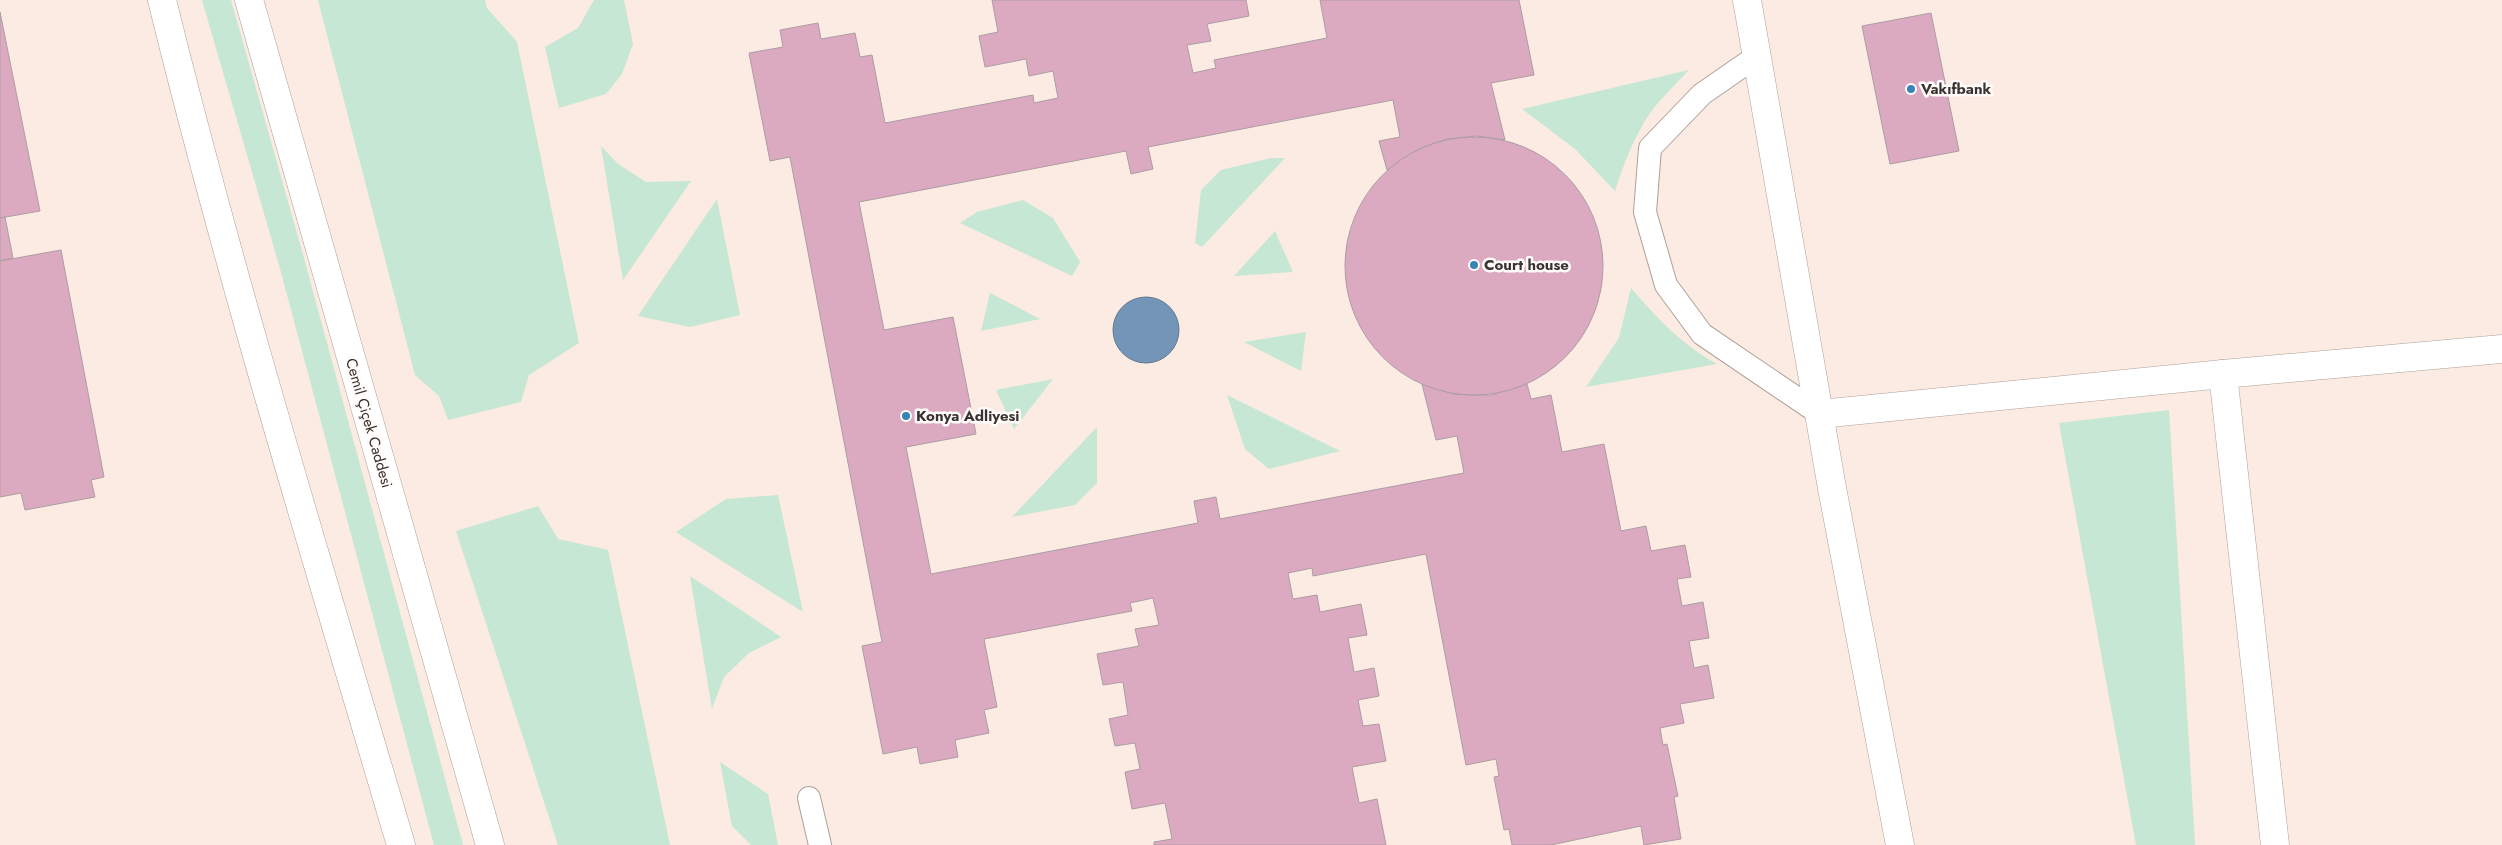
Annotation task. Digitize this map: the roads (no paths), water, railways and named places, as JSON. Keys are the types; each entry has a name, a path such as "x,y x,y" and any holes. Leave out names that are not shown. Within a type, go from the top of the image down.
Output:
{"street":[{"path":"162,0 202,162 248,328 401,845"},
{"name":"Cemil Çiçek Caddesi","path":"249,0 490,845"},
{"path":"1747,0 1820,414 1900,845"},
{"path":"1820,414 2223,374 2502,350"},
{"path":"2223,374 2274,845"}],"lane":[{"path":"1757,56 1702,94 1650,148 1645,212 1666,285 1702,334 1820,414"},
{"path":"809,798 820,845"}],"water":[{"path":"1146,297 1158,300 1169,307 1176,318 1179,330 1176,342 1169,353 1158,360 1146,363 1134,360 1123,353 1116,342 1113,330 1116,318 1123,307 1134,300"}],"place":[{"name":"Vakıfbank","path":"1911,89"},
{"name":"Court house","path":"1474,265"},
{"name":"Konya Adliyesi","path":"906,416"}]}
